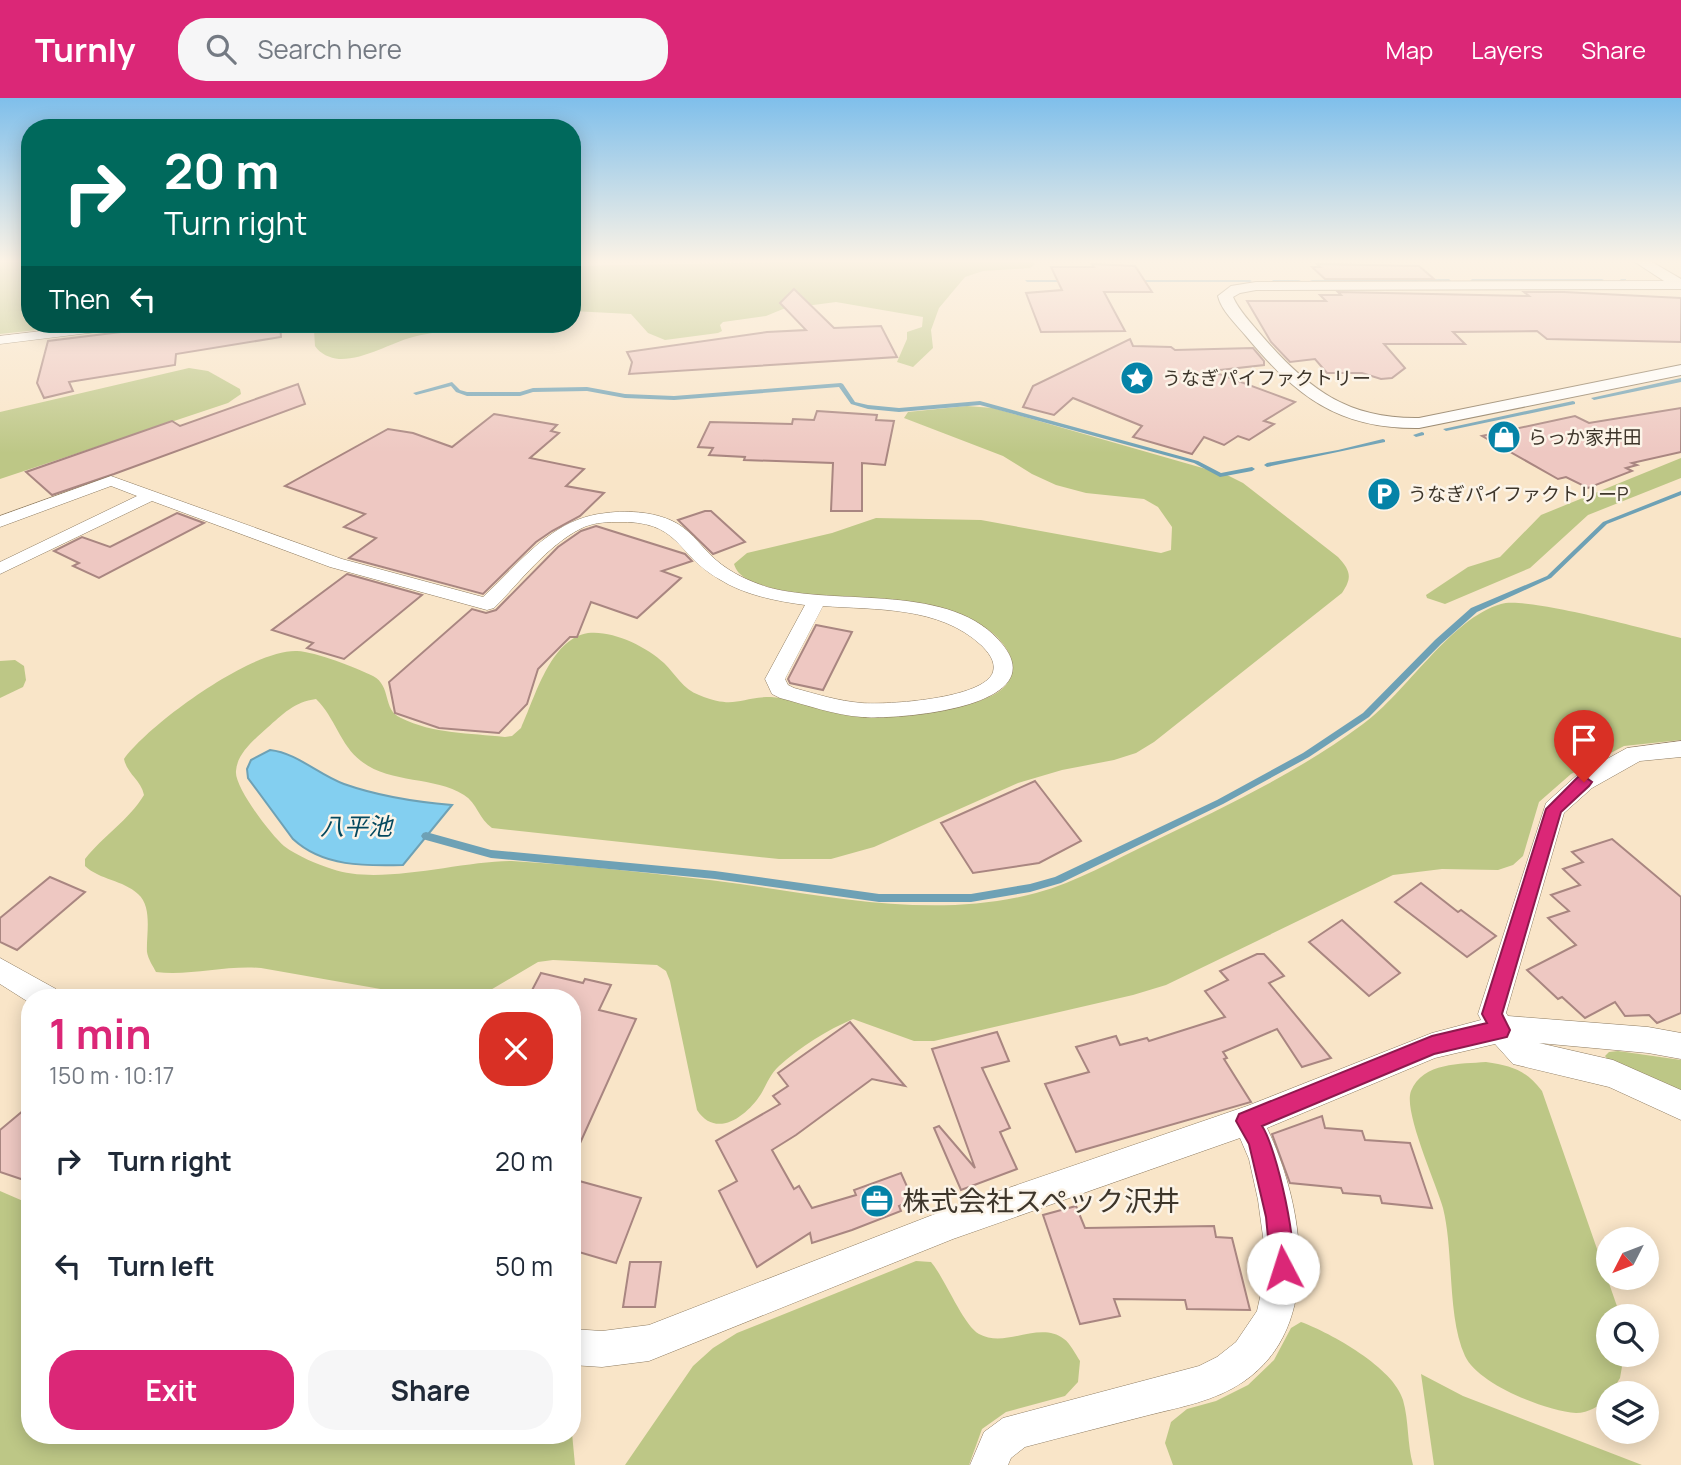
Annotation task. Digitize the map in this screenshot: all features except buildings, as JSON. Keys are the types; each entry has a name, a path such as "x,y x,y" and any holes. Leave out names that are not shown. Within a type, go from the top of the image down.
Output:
{"street":[{"path":"1246,326 1279,366 1339,409 1371,422 1419,424 1681,370"},
{"path":"0,340 56,333"},
{"path":"0,522 111,481 335,563 487,604 572,526 593,519 616,517 649,520 672,527 704,560 740,583 772,594 910,608 947,617 971,628 991,642 1000,652 1004,663 1002,674 995,684 966,697 886,710 849,709 779,690 775,679 817,600"},
{"path":"0,569 150,496"},
{"path":"1681,749 1635,754 1584,782 1554,809 1492,1014 1500,1030 1523,1054 1575,1063 1613,1074 1681,1105"},
{"path":"0,970 31,989"},
{"path":"581,1348 602,1349 649,1343 953,1223 1247,1121 1432,1046 1469,1035 1514,1028 1563,1031 1681,1046"},
{"path":"989,1465 997,1445 1016,1431 1206,1381 1236,1366 1258,1344 1277,1307 1283,1284 1283,1251 1259,1140 1247,1121"}],"green space":[{"path":"0,326 21,326 21,332 0,334"},
{"path":"642,326 720,326 722,331 665,340 648,333"},
{"path":"933,326 933,348 913,367 897,362 907,339 907,332"},
{"path":"314,333 432,333 348,359 332,358 315,346"},
{"path":"189,368 208,371 240,389 241,394 228,403 0,479 0,412"},
{"path":"967,406 993,408 1227,475 1243,483 1338,557 1349,574 1348,582 1342,593 1154,742 1136,753 1018,783 874,847 831,859 779,859 492,828 464,795 439,785 385,773 361,761 348,747 316,699 289,709 247,747 236,771 247,799 284,846 314,862 351,874 396,874 512,861 655,874 888,904 962,905 999,901 1036,893 1081,877 1234,802 1313,758 1379,711 1464,624 1501,604 1515,603 1560,609 1681,638 1681,740 1624,746 1571,774 1539,802 1523,856 1513,865 1498,870 1442,869 1393,875 1166,985 1133,995 934,1041 914,1041 853,1019 833,1028 787,1059 773,1072 761,1094 747,1110 739,1117 722,1124 705,1119 697,1110 670,981 666,971 657,965 553,960 538,962 492,989 380,989 261,968 156,972 147,952 148,922 143,900 132,889 85,866 85,859 144,795 124,759 137,744 203,691 255,662 278,654 297,651 314,654 373,676 383,686 395,714 413,723 452,732 512,736 521,728 538,686 554,658 563,646 588,633 607,634 638,645 664,663 688,689 721,702 771,697 848,715 895,716 970,704 985,699 1007,683 1012,672 1010,655 992,633 968,619 775,589 745,578 734,564 747,553 832,533 876,518 981,520 1161,553 1171,550 1172,527 1158,507 1144,499 1086,493 1056,485 1003,456 904,418 908,412"},
{"path":"1681,458 1681,478 1588,515 1530,568 1445,604 1427,598 1426,595 1468,567 1500,557 1541,515"},
{"path":"15,660 24,666 26,680 23,687 0,698 0,661"},
{"path":"1609,1052 1681,1060 1681,1098 1611,1064 1605,1056"},
{"path":"1486,1062 1503,1065 1530,1078 1542,1091 1596,1246 1596,1290 1611,1290 1616,1304 1596,1304 1596,1367 1622,1367 1620,1378 1618,1381 1596,1381 1596,1406 1585,1412 1576,1413 1547,1407 1514,1394 1483,1376 1465,1356 1459,1340 1453,1304 1449,1244 1443,1208 1416,1130 1410,1101 1411,1091 1424,1075 1454,1064"},
{"path":"0,1191 21,1200 21,1444 573,1444 575,1465 0,1465"},
{"path":"916,1261 931,1262 967,1321 979,1334 1000,1338 1044,1332 1064,1339 1080,1361 1078,1382 1065,1396 1006,1412 982,1429 969,1465 625,1465 693,1366 713,1348 737,1333"},
{"path":"1301,1322 1360,1353 1375,1364 1397,1388 1405,1408 1413,1465 1173,1465 1165,1443 1171,1422 1187,1409 1216,1401 1248,1385 1274,1360 1291,1328"},
{"path":"1421,1374 1463,1396 1642,1465 1434,1465"}],"water":[{"name":"八平池","path":"270,750 289,755 335,780 357,788 397,798 452,805 403,865 359,865 331,860 293,839 248,778 247,769 251,760"}],"waterway":[{"path":"1594,398 1681,380"},
{"path":"416,393 452,384 458,391 467,394 520,394 533,390 587,389 625,396 674,398 841,385 853,403 868,407 899,410 980,403 1196,462 1220,475 1252,469"},
{"path":"1446,429 1573,403"},
{"path":"1416,435 1422,434"},
{"path":"1341,450 1383,441"},
{"path":"1267,465 1336,451"},
{"path":"426,836 491,854 715,875 879,898 971,898 1030,888 1058,880 1220,802 1306,755 1366,715 1438,642 1474,610 1549,577 1605,523 1681,493"}],"place":[{"name":"うなぎパイファクトリー","path":"1137,378"},
{"name":"らっか家井田","path":"1504,437"},
{"name":"うなぎパイファクトリーP","path":"1384,494"},
{"name":"株式会社スペック沢井","path":"877,1201"}],"route":[{"path":"1283,1268 1277,1217 1259,1140 1247,1121 1432,1046 1469,1035 1500,1030 1492,1014 1554,809 1584,782"}]}
